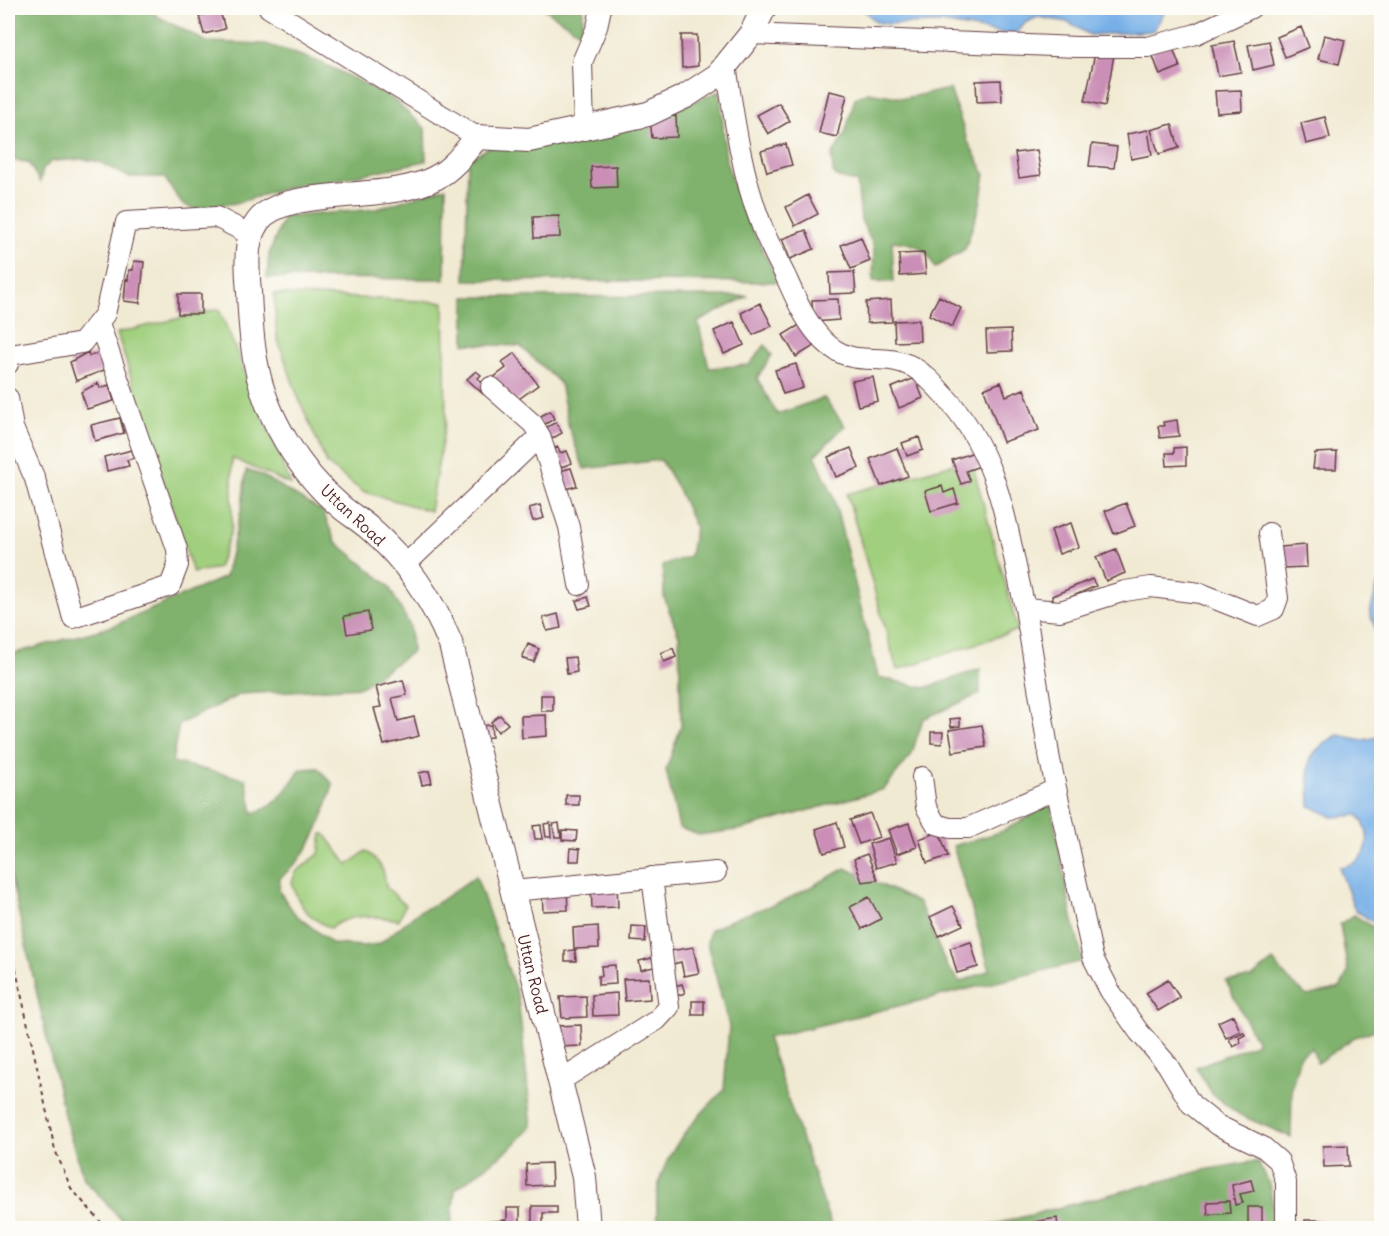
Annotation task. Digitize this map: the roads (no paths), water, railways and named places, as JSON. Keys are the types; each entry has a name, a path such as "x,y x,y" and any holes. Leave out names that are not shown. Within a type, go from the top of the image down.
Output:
{"main road":[{"path":"477,137 529,140 648,114 686,96 718,75 751,34 764,8"},
{"name":"Uttan Road","path":"477,137 454,164 437,178 393,191 306,200 275,208 263,216 251,235 246,259 251,327 256,366 271,409 289,445 313,478 339,506 369,528 404,566 437,610 451,645 584,1177 588,1228"}],"street":[{"path":"269,8 477,137"},
{"path":"584,127 582,62 597,27 601,8"},
{"path":"751,34 1077,47 1148,47 1196,34 1251,8"},
{"path":"726,65 737,136 760,222 806,320 825,342 847,357 895,361 912,367 930,380 953,405 988,459 998,490 1025,608 1056,789 1093,958 1110,992 1139,1032 1167,1064 1191,1104 1217,1125 1263,1147 1278,1161 1286,1182 1286,1228"},
{"path":"8,364 10,355 82,343 99,323 105,314 126,222 216,217 251,235"},
{"path":"8,398 13,428 35,479 73,618 170,586 178,565 177,549 99,323"},
{"path":"490,387 533,424 540,436 568,526 579,585"},
{"path":"404,566 540,436"},
{"path":"1025,608 1060,611 1125,591 1150,587 1200,593 1250,614 1268,614 1274,609 1278,598 1269,533"},
{"path":"922,777 926,807 936,824 950,828 968,828 1056,789"},
{"path":"512,891 716,872"},
{"path":"560,1081 657,1020 669,1007 652,877"}],"water":[{"path":"862,8 1167,8 1153,31 1090,35 1067,22 1038,17 1025,23 1018,32 1007,34 941,23 888,24 876,22"},
{"path":"1378,583 1381,583 1381,666 1377,662 1378,638 1370,613"},
{"path":"1381,725 1382,922 1376,924 1355,910 1339,867 1357,861 1363,855 1367,840 1363,823 1358,815 1333,817 1310,806 1309,763 1317,750 1338,735 1363,740 1379,737"}]}
